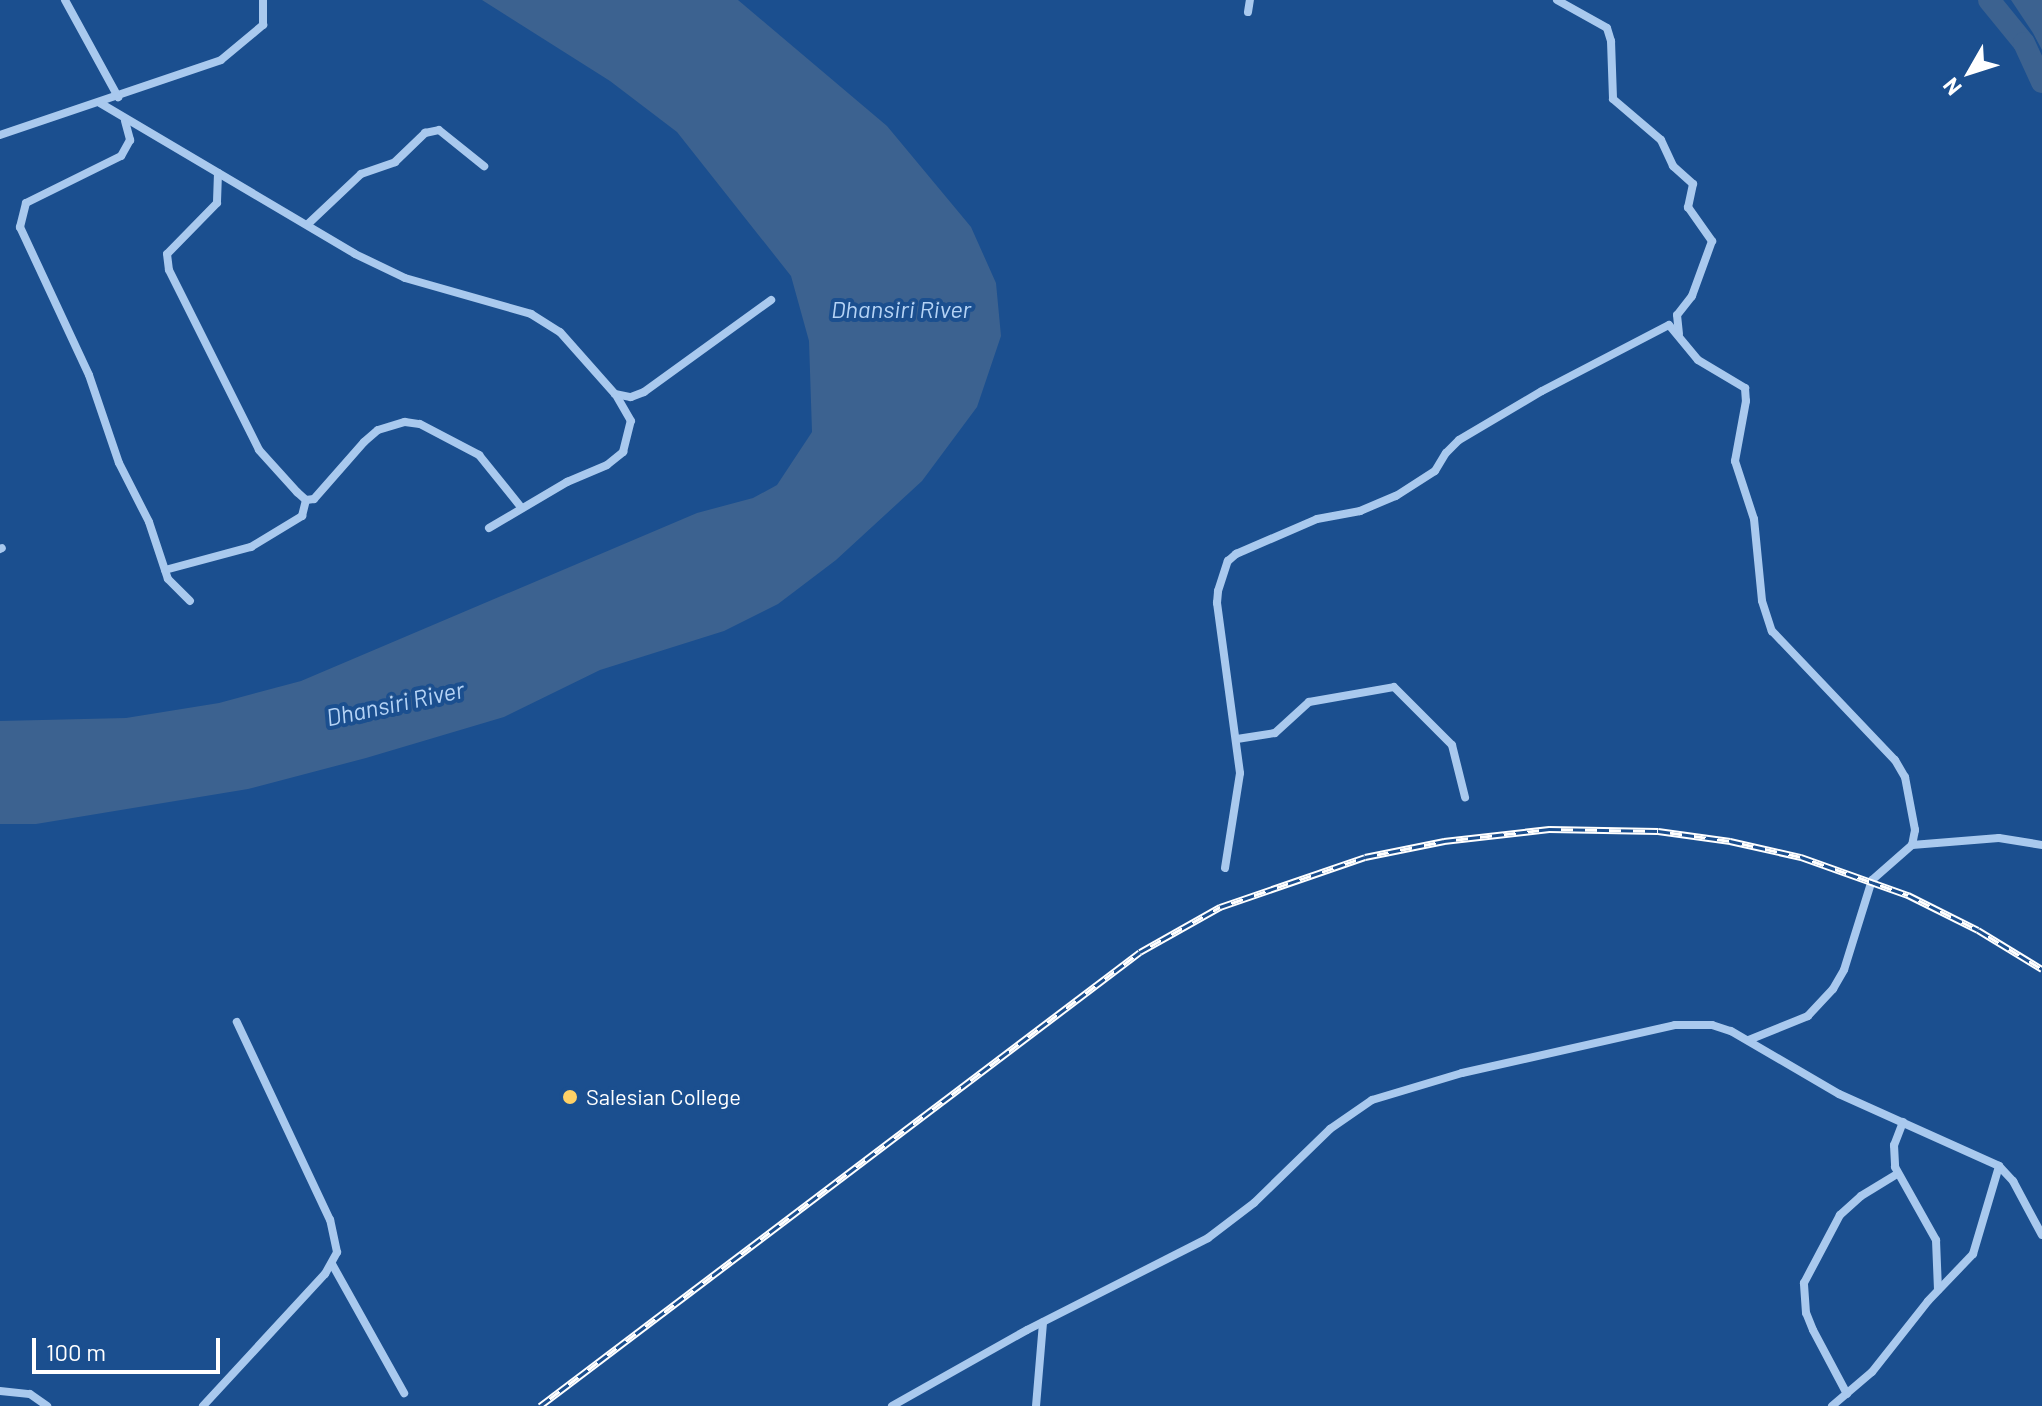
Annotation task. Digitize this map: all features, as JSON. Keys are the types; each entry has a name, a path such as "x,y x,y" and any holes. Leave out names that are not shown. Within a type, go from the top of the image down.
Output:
{"street":[{"path":"65,0 118,97"},
{"path":"0,135 118,97 226,57 266,19 263,0"},
{"path":"1248,12 1250,0"},
{"path":"1563,1 1607,28 1611,41 1613,99 1664,143 1673,166 1693,184 1688,207 1712,239 1692,296 1677,315 1680,339"},
{"path":"100,103 355,254 405,278 531,314 560,332 615,394 631,421 623,452 607,465 567,482 489,528"},
{"path":"124,120 130,140 121,156 26,203 20,227 89,375 119,463 149,522 165,570 190,601"},
{"path":"308,224 361,174 395,162 425,133 439,130 484,166"},
{"path":"218,173 217,203 167,254 169,270 259,450 306,500"},
{"path":"615,394 631,397 644,392 771,300"},
{"path":"1225,868 1240,784 1237,739 1217,603 1223,574 1236,554 1317,519 1360,511 1396,496 1432,475 1459,440 1664,325 1669,325 1705,366 1745,388 1746,401 1735,461 1757,530 1759,577 1767,618 1779,641 1901,769 1915,830 1912,845"},
{"path":"306,500 314,499 323,491 354,453 378,430 405,422 420,424 479,455 521,507"},
{"path":"165,570 251,547 302,516 306,500"},
{"path":"1237,739 1275,733 1309,702 1394,687 1452,745 1465,797"},
{"path":"1749,1040 1808,1016 1833,989 1844,970 1872,880 1912,845 1999,838 2042,845"},
{"path":"203,1406 332,1264 337,1252 330,1220 237,1022"},
{"path":"892,1406 1043,1322 1208,1238 1254,1203 1330,1129 1354,1110 1385,1093 1675,1025 1712,1025 1749,1040 1828,1088 1999,1166 2013,1181 2042,1235"},
{"path":"1903,1122 1894,1145 1897,1174 1936,1240 1938,1290"},
{"path":"1832,1406 1872,1372 1978,1246 1999,1166"},
{"path":"1847,1394 1809,1321 1804,1283 1840,1215 1861,1196 1897,1174"},
{"path":"332,1264 404,1393"},
{"path":"1036,1406 1043,1322"},
{"path":"0,1391 30,1394 47,1406"}],"water":[{"name":"Dhansiri River","path":"482,0 738,0 887,126 971,227 996,283 1001,336 977,407 922,481 836,560 778,604 724,631 600,670 504,717 366,758 248,789 36,824 0,824 0,721 126,718 219,703 301,681 697,513 753,498 777,485 812,432 809,341 791,276 677,132 610,81"},
{"path":"2011,0 2042,0 2042,50 2033,33"}],"waterway":[{"name":"Dhansiri River","path":"1989,0 2024,43 2042,82"}],"railway":[{"path":"540,1406 1140,952 1220,907 1365,857 1444,841 1549,829 1658,831 1730,841 1801,857 1908,895 1978,930 2042,969"}],"place":[{"name":"Salesian College","path":"570,1097"}]}
